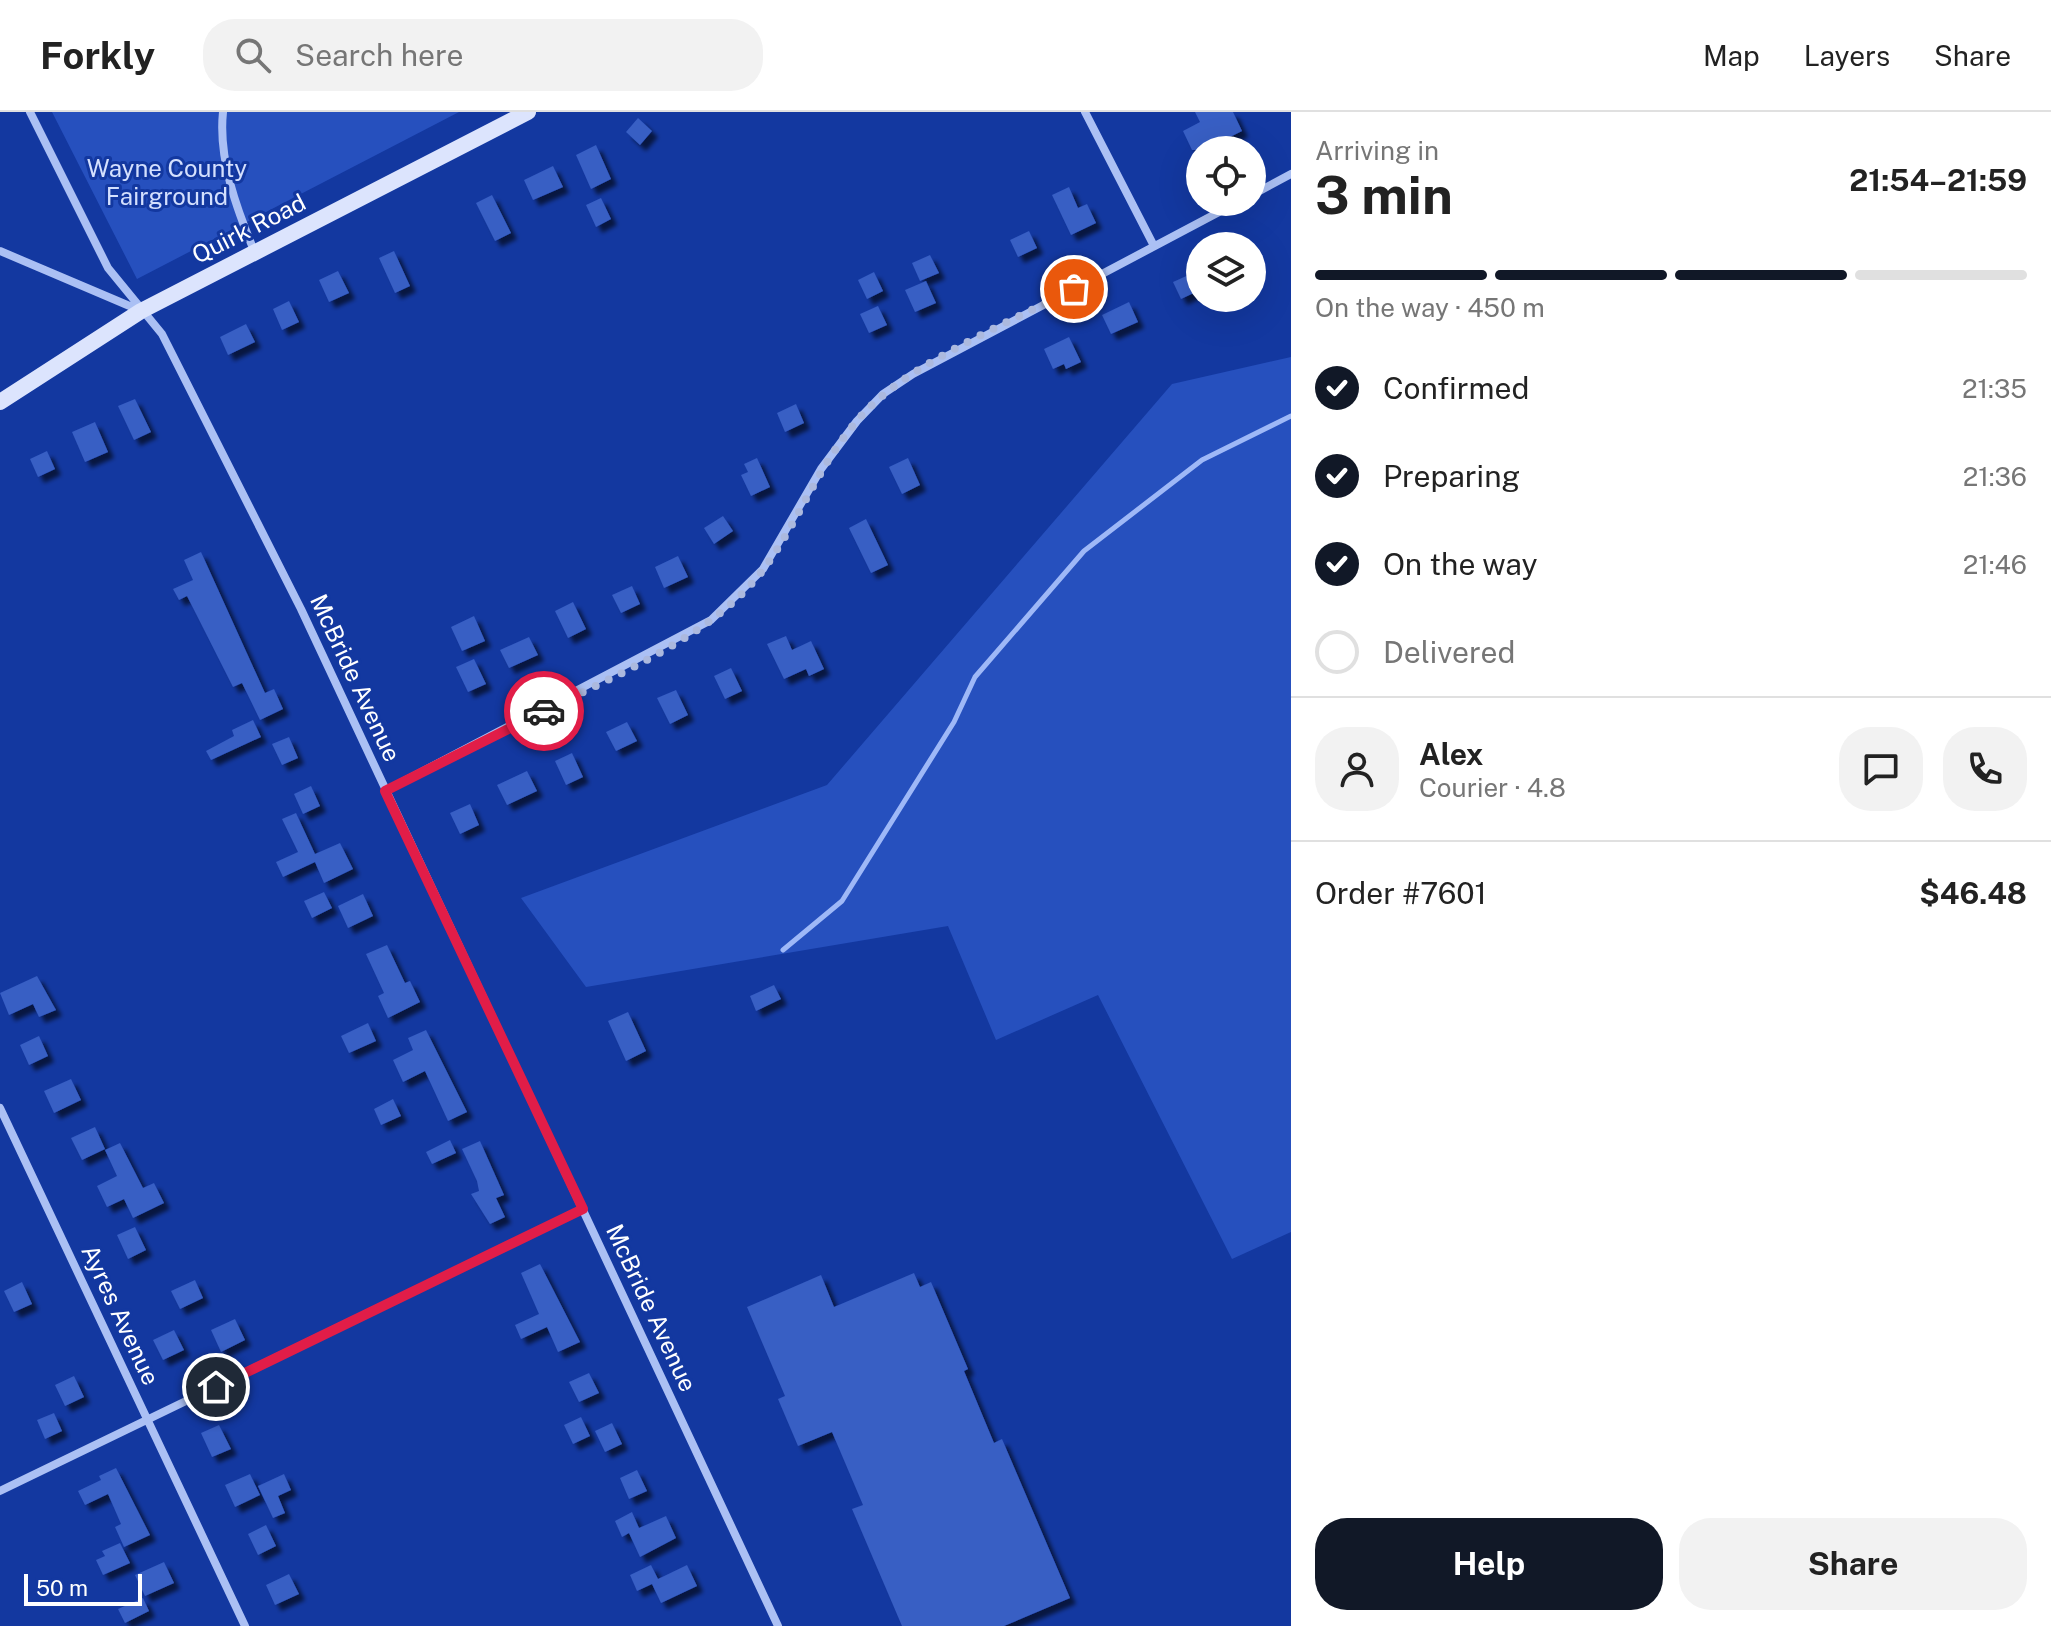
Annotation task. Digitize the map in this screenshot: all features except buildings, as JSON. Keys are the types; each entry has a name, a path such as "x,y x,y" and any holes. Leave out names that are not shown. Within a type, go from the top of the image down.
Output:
{"street":[{"name":"McBride Avenue","path":"30,112 108,268 162,334 226,459 778,1626"},
{"path":"223,112 224,157 243,226 256,253"},
{"name":"Quirk Road","path":"0,402 141,311 528,112"},
{"path":"1085,112 1154,246"},
{"path":"1266,187 1291,174"},
{"path":"385,791 711,620 763,569 834,450 883,394 913,374 1211,216"},
{"path":"0,251 141,311"},
{"name":"Ayres Avenue","path":"0,1108 245,1626"},
{"path":"0,1491 583,1209"}],"green space":[{"name":"Wayne County Fairground","path":"52,112 459,112 137,279"},
{"path":"1291,357 1291,1232 1232,1259 1098,995 996,1040 948,926 586,987 521,898 827,785 1172,384"}],"waterway":[{"path":"783,950 842,901 954,722 975,677 1084,551 1202,460 1291,416"}],"way so far":[{"path":"544,711 689,634 737,599 774,553 834,450 883,394 913,374 1074,289"}],"route":[{"path":"216,1387 583,1209 385,791 544,711"}]}
